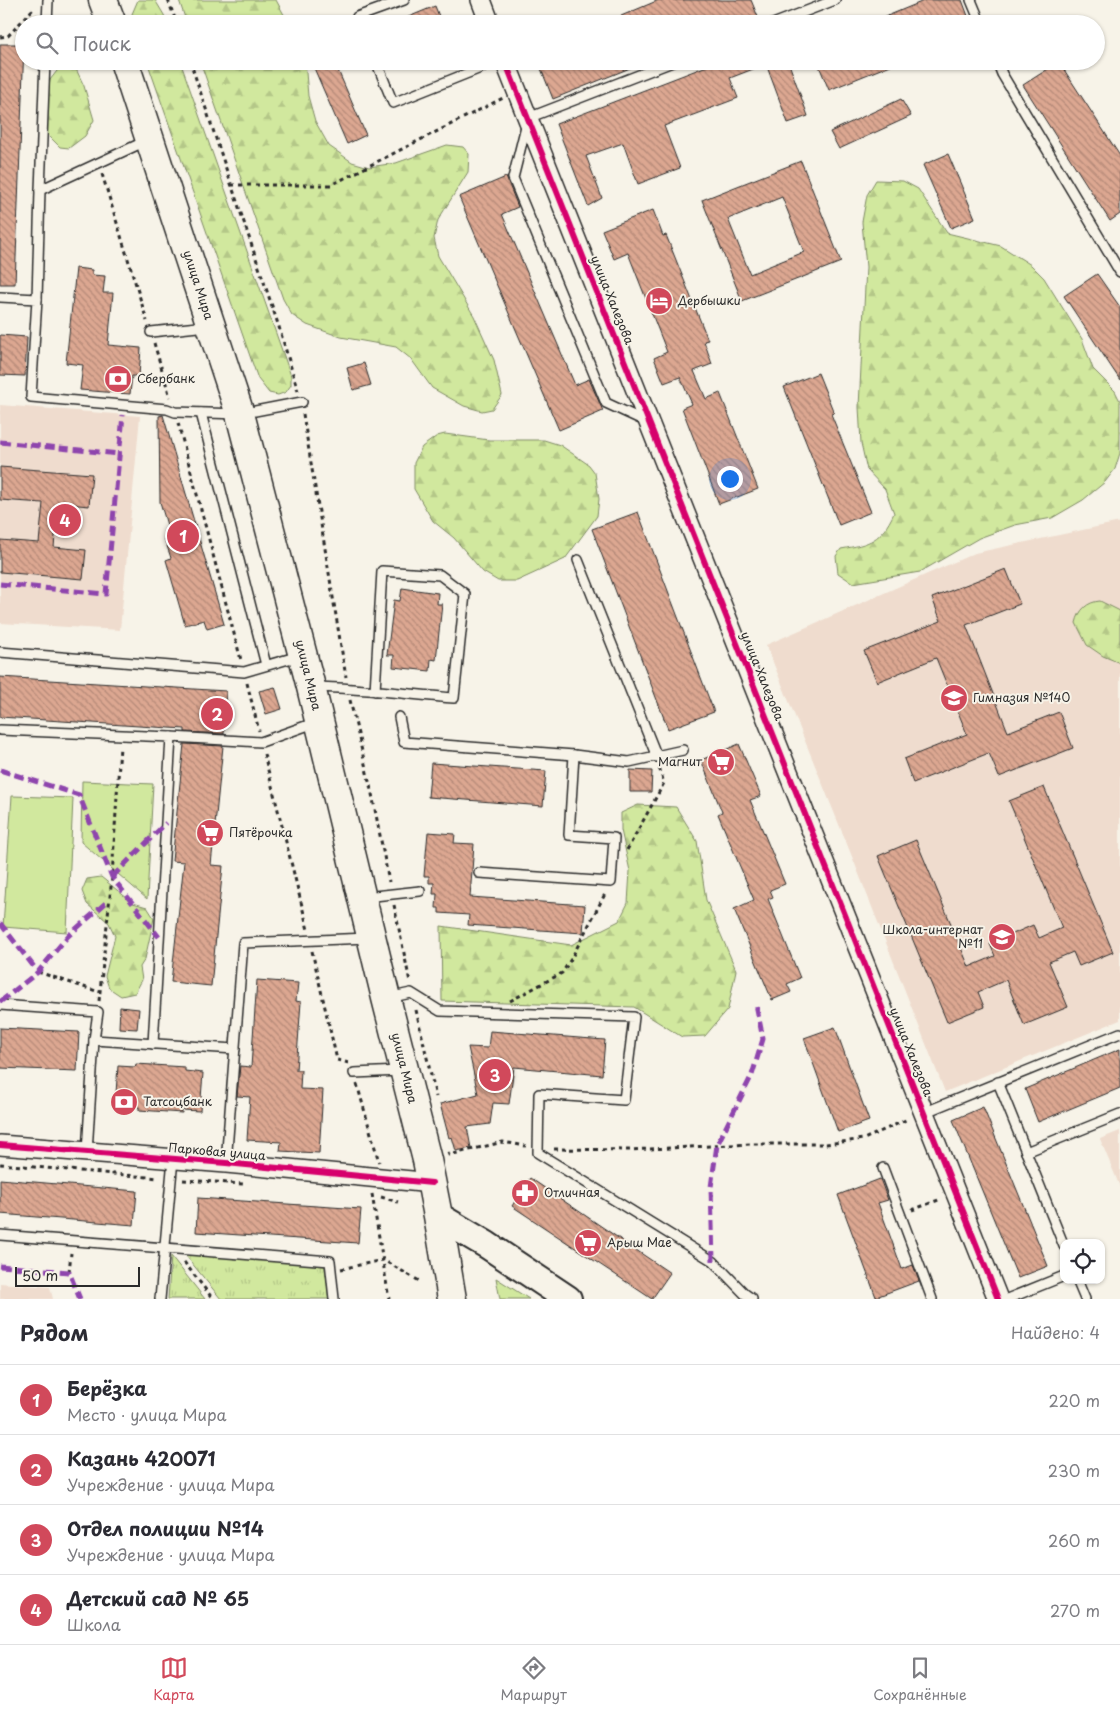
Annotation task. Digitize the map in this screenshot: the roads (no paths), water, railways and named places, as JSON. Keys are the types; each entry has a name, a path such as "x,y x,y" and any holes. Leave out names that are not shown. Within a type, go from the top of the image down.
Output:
{"main road":[{"path":"104,0 109,15"},
{"name":"улица Мира","path":"127,70 240,414 320,721 432,1183 452,1299"}],"street":[{"path":"481,0 487,15"},
{"name":"улица Халезова","path":"509,70 998,1299"},
{"name":"Парковая улица","path":"0,1145 432,1183"},
{"path":"438,1216 504,1256 568,1299"}],"lane":[{"path":"47,15 48,0"},
{"path":"363,15 404,0"},
{"path":"796,15 835,0"},
{"path":"971,0 977,15"},
{"path":"45,70 38,299 31,397 123,410 167,409 175,412 240,414 302,402"},
{"path":"380,70 393,103 476,70"},
{"path":"649,423 606,403 513,178 528,118 652,70"},
{"path":"1000,70 1120,272"},
{"path":"40,190 150,138"},
{"path":"0,297 38,299"},
{"path":"151,332 212,325"},
{"path":"202,413 266,666"},
{"path":"578,560 656,757"},
{"path":"311,687 348,687 375,691 454,698 465,594 440,575 382,571 375,691"},
{"path":"0,652 244,672 303,655"},
{"path":"399,717 404,742 574,755 629,762 683,750"},
{"path":"0,730 261,742 320,721"},
{"path":"153,1044 171,737"},
{"path":"479,873 611,882 614,838 569,835 574,755"},
{"path":"362,898 420,891"},
{"path":"226,1164 243,943 372,938"},
{"path":"386,998 413,994 440,1011 634,1017 624,1100 539,1094 538,1153 713,1261 744,1294 752,1299"},
{"path":"0,1005 98,1012 94,1040 88,1152"},
{"path":"923,1113 1120,1033"},
{"path":"94,1040 235,1049"},
{"path":"354,1073 404,1071"},
{"path":"998,1082 1061,1239"},
{"path":"1026,1152 1120,1114"},
{"path":"160,1299 173,1159"},
{"path":"883,1168 932,1299"},
{"path":"0,1234 330,1261 334,1299"},
{"path":"1007,1299 1060,1278"},
{"path":"1079,1284 1085,1299"}],"place":[{"name":"Дербышки","path":"659,301"},
{"name":"Сбербанк","path":"118,379"},
{"name":"Детский сад № 65","path":"65,520"},
{"name":"Берёзка","path":"183,536"},
{"name":"Гимназия №140","path":"954,698"},
{"name":"Казань 420071","path":"217,714"},
{"name":"Магнит","path":"721,762"},
{"name":"Пятёрочка","path":"210,833"},
{"name":"Школа-интернат №11","path":"1002,937"},
{"name":"Отдел полиции №14","path":"495,1075"},
{"name":"Татсоцбанк","path":"124,1102"},
{"name":"Отличная","path":"525,1193"},
{"name":"Арыш Мае","path":"588,1243"}]}
